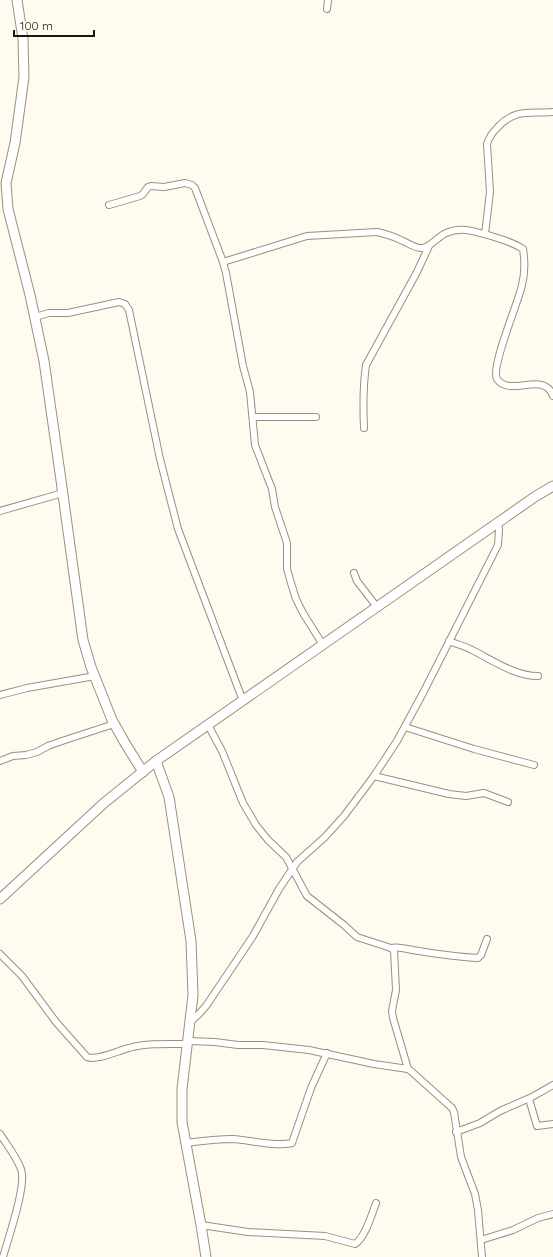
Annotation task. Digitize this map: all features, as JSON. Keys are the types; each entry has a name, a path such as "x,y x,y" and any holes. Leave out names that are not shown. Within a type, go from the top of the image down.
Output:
{"main road":[{"path":"17,0 23,39 24,77 15,143 3,183 44,361 80,626 87,654 114,724 124,744 143,772"},
{"path":"0,899 104,803 156,761 498,522 553,486"},
{"path":"156,761 169,796 191,941 193,996 182,1090 182,1122 206,1257"}],"street":[{"path":"327,9 328,0"},
{"path":"485,234 490,192 488,144 490,136 500,124 513,115 521,113 553,112"},
{"path":"109,205 140,196 148,187 151,186 164,187 185,183 192,185 195,188 223,262 243,366 250,392 255,445 272,488 275,507 287,543 287,569 296,599 323,645"},
{"path":"223,262 307,236 377,232 416,247 427,247 440,237 457,230 467,230 514,243 523,249 525,260 522,285 495,372 497,379 504,384 515,386 536,384 545,385 551,389 553,396"},
{"path":"364,428 362,403 363,381 366,365 417,272 430,244"},
{"path":"35,317 50,313 68,313 119,302 125,304 129,310 160,459 178,529 242,701"},
{"path":"253,417 316,417"},
{"path":"0,511 63,493"},
{"path":"191,1021 206,1006 253,936 275,895 297,862 325,837 344,816 374,776 405,726 424,693 498,545 498,522"},
{"path":"354,573 357,581 377,607"},
{"path":"449,641 471,649 519,673 529,676 538,676"},
{"path":"0,695 27,688 95,676"},
{"path":"0,761 13,756 37,752 48,746 114,724"},
{"path":"208,725 222,751 242,803 252,820 268,840 286,857 307,896 357,937 391,948 399,947 409,950 478,958 481,955 487,939"},
{"path":"405,726 474,749 534,765"},
{"path":"374,776 449,794 466,796 484,793 508,802"},
{"path":"391,948 394,950 395,954 396,981 392,1018 408,1069 452,1108 461,1157 475,1194 478,1210 482,1257"},
{"path":"0,954 22,976 56,1022 86,1057 91,1059 143,1045 215,1042 238,1045 286,1047 327,1053 374,1064 408,1069"},
{"path":"186,1143 232,1139 270,1143 292,1143 311,1088 327,1053"},
{"path":"456,1132 480,1123 500,1111 529,1099 553,1085"},
{"path":"529,1099 537,1126 553,1124"},
{"path":"0,1134 16,1158 22,1170 23,1179 14,1221 3,1257"},
{"path":"201,1225 248,1232 324,1236 355,1244 358,1242 366,1228 376,1203"},
{"path":"481,1240 513,1230 538,1218 553,1214"}]}
